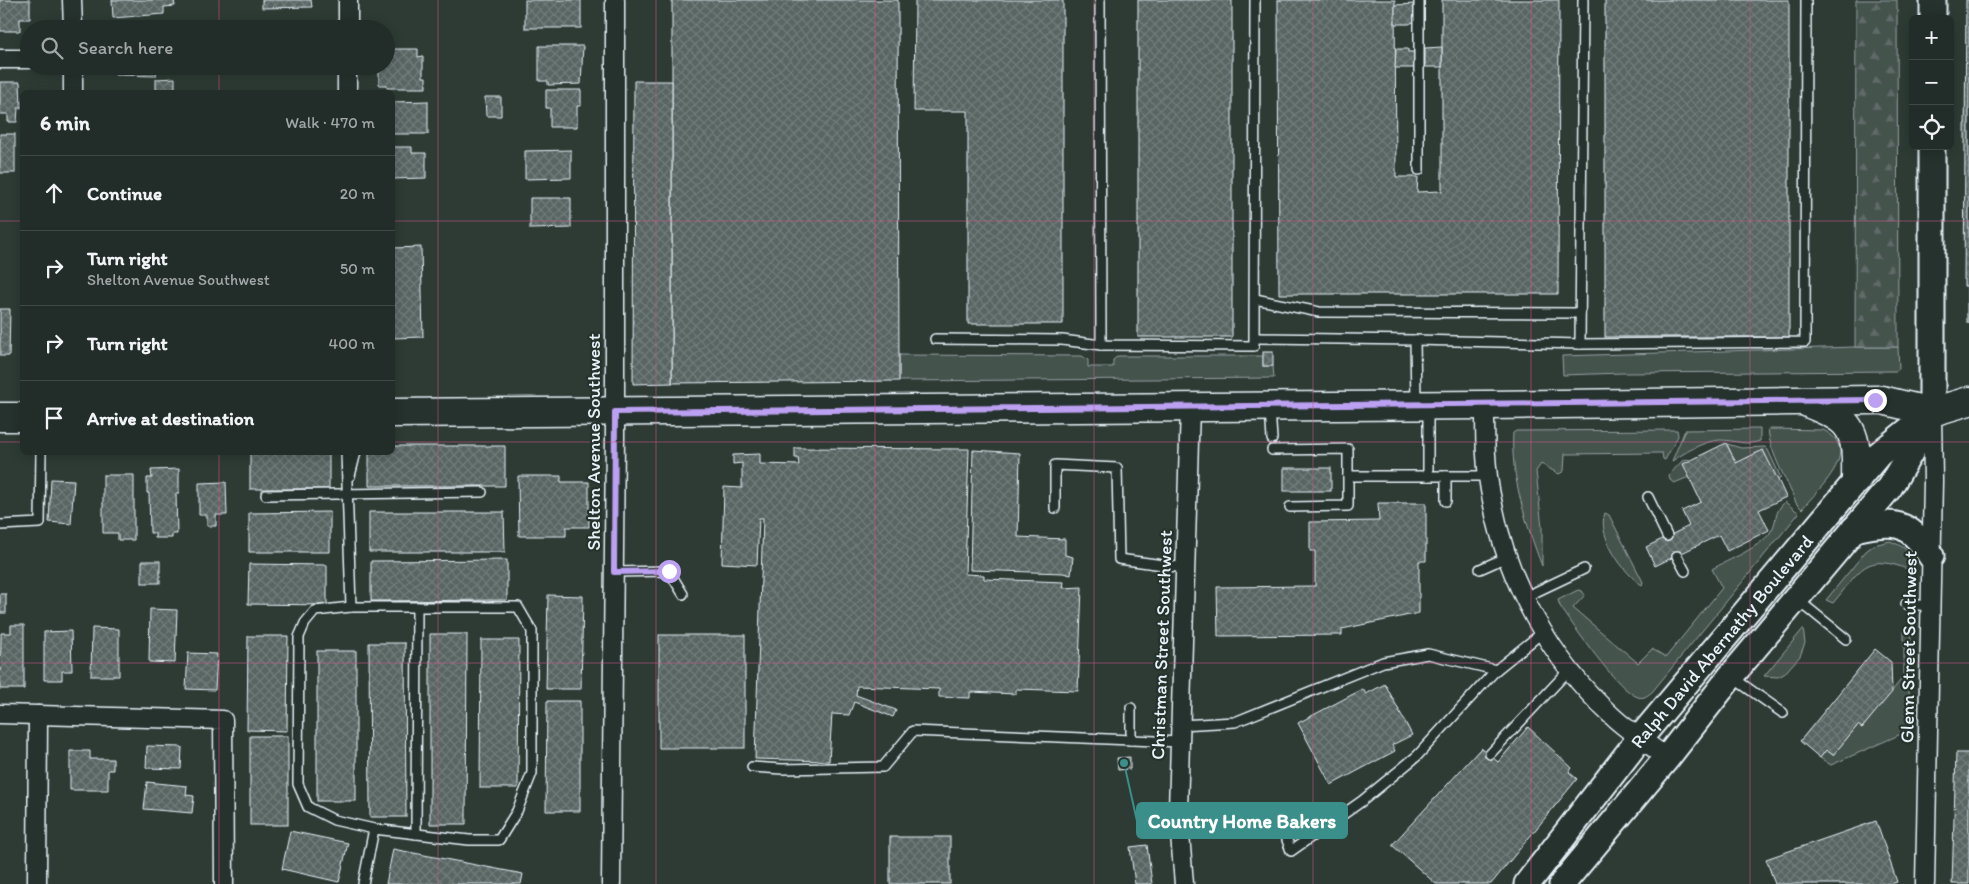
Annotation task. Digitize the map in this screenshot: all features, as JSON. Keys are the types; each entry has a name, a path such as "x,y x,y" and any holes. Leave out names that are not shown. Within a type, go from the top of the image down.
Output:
{"main road":[{"path":"1933,0 1933,15"},
{"name":"Ralph David Abernathy Boulevard","path":"1562,884 1731,676 1889,488 1909,456 1932,412 1932,150"},
{"path":"395,414 1882,400 1932,412 1969,400"},
{"path":"1802,401 1841,419 1850,431 1856,450 1856,481"},
{"name":"Ralph David Abernathy Boulevard","path":"1527,884 1640,738 1878,454 1932,412"},
{"path":"0,417 20,417"},
{"path":"1854,529 1881,523 1902,526 1911,530 1921,540 1931,556"}],"street":[{"path":"72,0 73,20"},
{"path":"348,0 348,20"},
{"name":"Shelton Avenue Southwest","path":"611,884 615,412 615,0"},
{"path":"0,59 20,58"},
{"path":"73,75 73,90"},
{"path":"347,75 347,90"},
{"path":"1485,405 1485,453 1492,500 1507,558 1525,597 1543,632 1579,682 1613,717 1666,758"},
{"name":"Christman Street Southwest","path":"1184,884 1178,810 1190,407"},
{"name":"Glenn Street Southwest","path":"1924,884 1932,412"},
{"path":"0,714 223,720 224,884"},
{"path":"37,884 38,715"}],"lane":[{"path":"1100,0 1100,345"},
{"path":"935,339 1062,340 1100,345 1254,346 1255,0"},
{"path":"1418,0 1419,170"},
{"path":"1580,344 1583,0"},
{"path":"1255,338 1580,344 1805,342 1806,0"},
{"path":"1255,299 1319,312 1580,312"},
{"path":"1415,340 1428,476"},
{"path":"1270,407 1272,440"},
{"path":"1272,450 1348,449 1348,506 1290,507"},
{"path":"0,525 40,523 40,455"},
{"path":"346,455 351,607"},
{"path":"348,483 355,455"},
{"path":"1055,508 1055,465 1117,468 1119,559 1185,568"},
{"path":"1348,476 1488,476"},
{"path":"1446,476 1446,501"},
{"path":"266,495 482,492"},
{"path":"1648,498 1667,536"},
{"path":"1677,556 1685,571"},
{"path":"1480,569 1507,558"},
{"path":"1525,597 1584,569"},
{"path":"614,572 669,571 683,594"},
{"path":"1796,599 1846,639"},
{"path":"1906,604 1930,606"},
{"path":"351,607 518,607 532,631 532,773 517,811 499,840 469,840 374,830 334,820 308,807 298,784 298,637 315,611 351,607"},
{"path":"416,834 417,607"},
{"path":"1284,832 1291,852 1362,801 1417,756 1496,670 1543,632"},
{"path":"752,766 782,769 883,766 914,731 1131,740 1180,734 1235,722 1383,662 1428,654 1496,670"},
{"path":"1490,754 1570,669"},
{"path":"1731,676 1783,713"},
{"path":"1131,708 1131,740"},
{"path":"363,884 374,830"}],"green space":[{"path":"1856,0 1897,0 1898,347 1855,347"},
{"path":"1898,347 1899,369 1896,371 1563,375 1562,356"},
{"path":"899,355 1082,356 1088,360 1088,367 1113,367 1113,360 1118,356 1263,356 1263,366 1273,366 1274,378 899,381"},
{"path":"1760,429 1760,441 1750,443 1725,440 1707,442 1672,461 1685,430"},
{"path":"1768,429 1823,430 1835,438 1839,448 1839,458 1834,469 1802,509 1796,503 1775,458"},
{"path":"1677,430 1678,436 1665,460 1662,453 1565,454 1564,471 1559,474 1541,464 1536,471 1542,528 1542,566 1525,518 1517,483 1514,466 1513,433 1516,431"},
{"path":"1727,444 1741,448 1765,447 1781,478 1777,480 1763,450 1736,463"},
{"path":"1684,459 1692,460 1689,477 1674,483 1670,480 1669,475"},
{"path":"1785,502 1799,513 1652,692 1646,696 1638,697 1619,683 1596,656 1560,606 1558,600 1578,590 1582,591 1585,595 1573,608 1638,663 1652,649 1666,657 1722,588 1712,569 1759,544 1770,533 1777,513"},
{"path":"1605,513 1609,515 1643,582 1642,585 1627,572 1613,553 1604,532 1603,522"},
{"path":"1890,541 1901,546 1910,555 1912,571 1896,565 1874,563 1858,573 1833,603 1826,600 1866,551 1874,545"},
{"path":"1803,629 1805,643 1800,656 1784,674 1778,677 1764,676"},
{"path":"1911,630 1908,731 1831,765 1820,758 1826,750 1833,755 1858,725 1862,728 1904,676 1904,631"}],"building":[{"path":"0,0 30,0 30,19 20,19 20,31 0,31"},
{"path":"112,0 174,0 175,6 164,7 164,14 113,18"},
{"path":"262,0 311,0 312,7 262,8"},
{"path":"525,0 581,0 581,28 525,28"},
{"path":"672,0 898,0 899,381 672,383"},
{"path":"915,0 1063,0 1063,324 968,324 968,111 914,111"},
{"path":"1138,0 1232,0 1232,337 1138,337"},
{"path":"1278,0 1395,0 1396,177 1418,177 1417,192 1442,191 1442,0 1559,0 1558,294 1279,294"},
{"path":"1605,0 1789,0 1789,337 1605,337"},
{"path":"1966,0 1969,0 1969,323 1967,323 1967,286 1964,286"},
{"path":"1415,4 1415,21 1409,24 1395,24 1395,5"},
{"path":"539,46 583,46 581,84 548,85 548,81 539,81"},
{"path":"1442,47 1442,67 1425,67 1425,48"},
{"path":"395,49 418,49 418,57 423,56 423,77 426,77 426,88 387,88 387,85 379,85 379,75 395,75"},
{"path":"1396,49 1408,49 1408,52 1415,52 1415,68 1395,68"},
{"path":"115,75 156,75 156,76"},
{"path":"175,78 175,90 156,90 156,79"},
{"path":"634,81 672,81 672,383 633,384"},
{"path":"0,82 20,82 20,108 18,108 17,122 8,122 8,114 0,114"},
{"path":"546,90 581,90 581,106 577,106 577,127 550,127 550,108 546,108"},
{"path":"485,97 501,97 501,116 486,116"},
{"path":"428,101 428,134 395,134 395,102"},
{"path":"0,134 15,134 15,173 0,173"},
{"path":"395,147 412,147 412,153 426,153 426,178 395,179"},
{"path":"571,150 571,178 525,179 525,151"},
{"path":"530,198 571,198 571,228 530,229"},
{"path":"421,247 423,337 395,338 395,248"},
{"path":"0,309 10,309 9,356 0,356"},
{"path":"1263,352 1273,352 1273,366 1263,366"},
{"path":"1726,443 1736,463 1763,450 1780,484 1786,497 1759,510 1769,530 1727,551 1719,535 1655,566 1646,547 1689,526 1682,511 1701,502 1683,464"},
{"path":"395,446 505,446 505,486 369,486 369,455 395,455"},
{"path":"795,448 969,449 965,574 984,575 984,579 1064,582 1063,588 1082,587 1078,691 1016,689 1016,694 970,692 970,698 939,697 939,689 857,686 856,695 896,710 893,717 854,702 849,715 832,714 829,761 755,759 763,518 759,518 757,565 722,563 724,487 742,488 742,463 733,464 733,455 760,454 760,464 799,465 798,458 795,458"},
{"path":"973,450 1020,453 1018,537 1065,539 1065,555 1073,557 1071,575 1063,573 970,570"},
{"path":"250,455 329,455 329,489 250,489"},
{"path":"1284,468 1331,468 1331,491 1284,491"},
{"path":"179,469 179,493 176,493 177,534 172,534 172,538 155,538 155,533 150,533 147,478 152,478 151,470"},
{"path":"103,475 134,475 134,540 118,540 118,533 103,533"},
{"path":"518,476 561,476 561,482 589,482 589,527 566,527 566,536 519,536"},
{"path":"51,479 74,480 71,524 49,522"},
{"path":"226,482 227,515 216,515 216,526 207,526 207,515 199,515 199,483"},
{"path":"1378,503 1426,503 1426,561 1419,561 1419,613 1342,629 1342,635 1218,636 1217,587 1315,586 1315,551 1310,551 1310,522 1379,521"},
{"path":"330,512 330,552 249,552 249,513"},
{"path":"369,512 504,512 505,552 369,552"},
{"path":"507,560 507,600 371,601 371,561"},
{"path":"142,561 160,561 160,583 142,583"},
{"path":"249,564 327,565 327,605 248,604"},
{"path":"0,594 6,594 6,613 0,613"},
{"path":"548,595 583,596 581,689 546,689"},
{"path":"150,609 177,610 175,663 149,662"},
{"path":"11,625 24,625 24,689 0,689 1,633 11,633"},
{"path":"92,628 119,629 119,676 91,676"},
{"path":"71,631 72,671 62,671 62,680 44,680 44,632"},
{"path":"430,634 467,634 466,824 430,824"},
{"path":"659,635 745,635 745,748 659,748"},
{"path":"248,636 288,636 287,731 247,730"},
{"path":"481,640 519,640 518,788 480,788"},
{"path":"369,643 405,643 406,817 370,817"},
{"path":"1875,649 1891,662 1892,692 1862,728 1858,725 1833,755 1826,750 1820,758 1800,741"},
{"path":"317,651 356,651 356,801 317,801"},
{"path":"188,653 217,654 215,690 186,689"},
{"path":"1385,684 1412,735 1392,745 1395,751 1331,785 1298,723 1363,689 1366,694"},
{"path":"547,701 580,701 580,811 546,811"},
{"path":"1528,727 1572,768 1569,772 1577,779 1491,884 1436,884 1392,845 1481,748 1498,762"},
{"path":"250,736 288,736 288,825 250,825"},
{"path":"147,746 182,747 181,769 146,768"},
{"path":"70,751 90,751 90,759 113,759 113,770 108,770 108,790 70,790"},
{"path":"1956,753 1969,753 1969,884 1952,884"},
{"path":"1130,757 1130,769 1118,770 1117,758"},
{"path":"147,782 187,786 186,795 194,796 192,813 144,809"},
{"path":"1876,821 1897,882 1890,884 1775,884 1766,859"},
{"path":"290,831 348,843 339,882 282,869"},
{"path":"890,837 950,837 950,884 890,884"},
{"path":"1147,845 1152,884 1135,884 1130,847"},
{"path":"393,849 523,874 521,884 386,884"}],"place":[{"name":"Country Home Bakers","path":"1124,763"}],"route":[{"path":"669,571 614,572 615,412 1875,400"}]}
